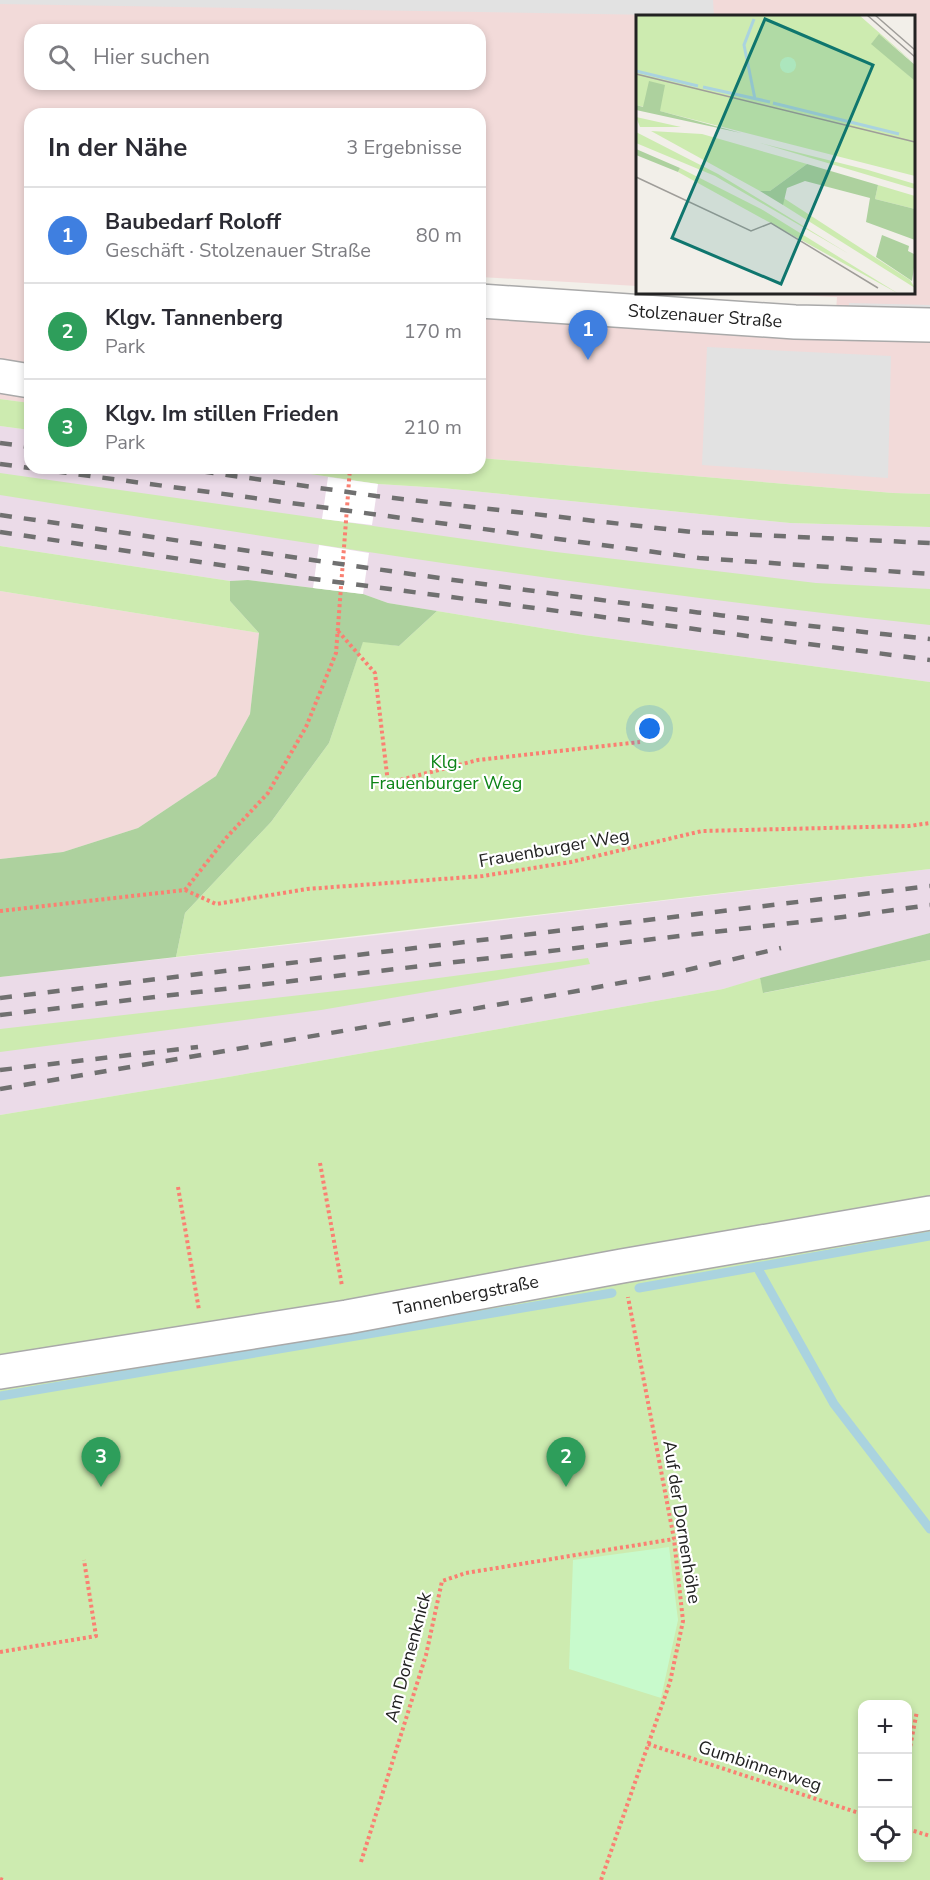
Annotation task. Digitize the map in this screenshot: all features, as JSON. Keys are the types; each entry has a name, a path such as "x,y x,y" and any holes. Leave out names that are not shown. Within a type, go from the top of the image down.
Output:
{"street":[{"name":"Stolzenauer Straße","path":"486,301 795,322 930,325"},
{"path":"0,376 24,380"},
{"name":"Tannenbergstraße","path":"0,1371 347,1317 930,1212"}],"path":[{"path":"0,911 185,890 226,838 268,793 306,727 336,654 350,474"},
{"path":"338,630 375,673 388,783 478,760 640,742"},
{"name":"Frauenburger Weg","path":"185,890 216,904 308,889 483,876 571,862 702,831 909,826 930,823"},
{"path":"320,1163 347,1317"},
{"path":"178,1187 204,1340"},
{"name":"Auf der Dornenhöhe","path":"601,1880 670,1682 683,1621 674,1539 622,1266"},
{"name":"Am Dornenknick","path":"361,1862 426,1655 442,1581 466,1573 674,1539"},
{"path":"0,1652 96,1636 84,1560"},
{"path":"909,1754 917,1711"},
{"name":"Gumbinnenweg","path":"648,1744 858,1813"},
{"path":"912,1830 930,1836"}],"shaded area":[{"path":"0,0 930,0 930,494 893,493 486,459 486,314 834,338 837,297 775,294 915,294 915,15 636,15 636,286 486,277 486,108 24,108 24,402 0,399"},
{"path":"0,0 713,0 714,15 654,15 0,4"},
{"path":"849,303 930,305 930,316 849,314"},
{"path":"707,347 891,356 888,478 702,465"},
{"path":"0,426 24,429 24,474 310,474 378,484 442,488 790,523 930,527 930,682 584,635 388,603 363,594 248,580 230,581 0,546"},
{"path":"0,591 259,633 250,714 216,776 138,828 63,852 0,859"},
{"path":"930,869 930,933 723,989 0,1115 0,977"}],"green space":[{"path":"0,399 24,402 24,429 0,426"},
{"path":"486,459 893,493 930,494 930,527 790,523 442,488 378,484 310,474 486,474"},
{"path":"0,473 556,552 816,583 930,589 930,625 581,582 348,549 0,495"},
{"path":"0,546 230,581 230,601 259,633 0,591"},
{"path":"248,580 363,594 388,603 437,611 399,646 363,642 329,743 271,822 185,913 176,957 0,977 0,859 63,852 138,828 216,776 250,714 259,633 230,601 230,581"},
{"name":"Klg. Frauenburger Weg","path":"437,611 584,635 930,682 930,869 176,957 185,913 271,822 329,743 363,641 399,646"},
{"path":"930,933 930,960 763,993 760,978"},
{"path":"588,958 590,964 321,1010 0,1052 0,1029 363,988"},
{"path":"930,960 930,1880 0,1880 0,1115 723,989 760,978 764,993"},
{"path":"669,1547 678,1620 661,1698 569,1669 573,1560"}],"pier":[{"path":"328,477 378,484 372,525 322,519"},
{"path":"319,545 369,553 363,594 313,588"}],"waterway":[{"path":"639,1288 930,1236"},
{"path":"757,1267 834,1404 930,1529"},
{"path":"0,1396 612,1293"}],"railway":[{"path":"0,443 24,446"},
{"path":"0,464 24,467"},
{"path":"76,474 699,558 930,574"},
{"path":"220,474 376,496 692,532 930,543"},
{"path":"0,515 581,597 930,639"},
{"path":"0,532 314,579 930,660"},
{"path":"0,998 930,886"},
{"path":"0,1015 930,905"},
{"path":"0,1089 555,995 674,973 781,948"},
{"path":"0,1070 198,1047"}],"place":[{"name":"Baubedarf Roloff","path":"588,360"},
{"name":"Klgv. Im stillen Frieden","path":"101,1487"},
{"name":"Klgv. Tannenberg","path":"566,1487"}]}
